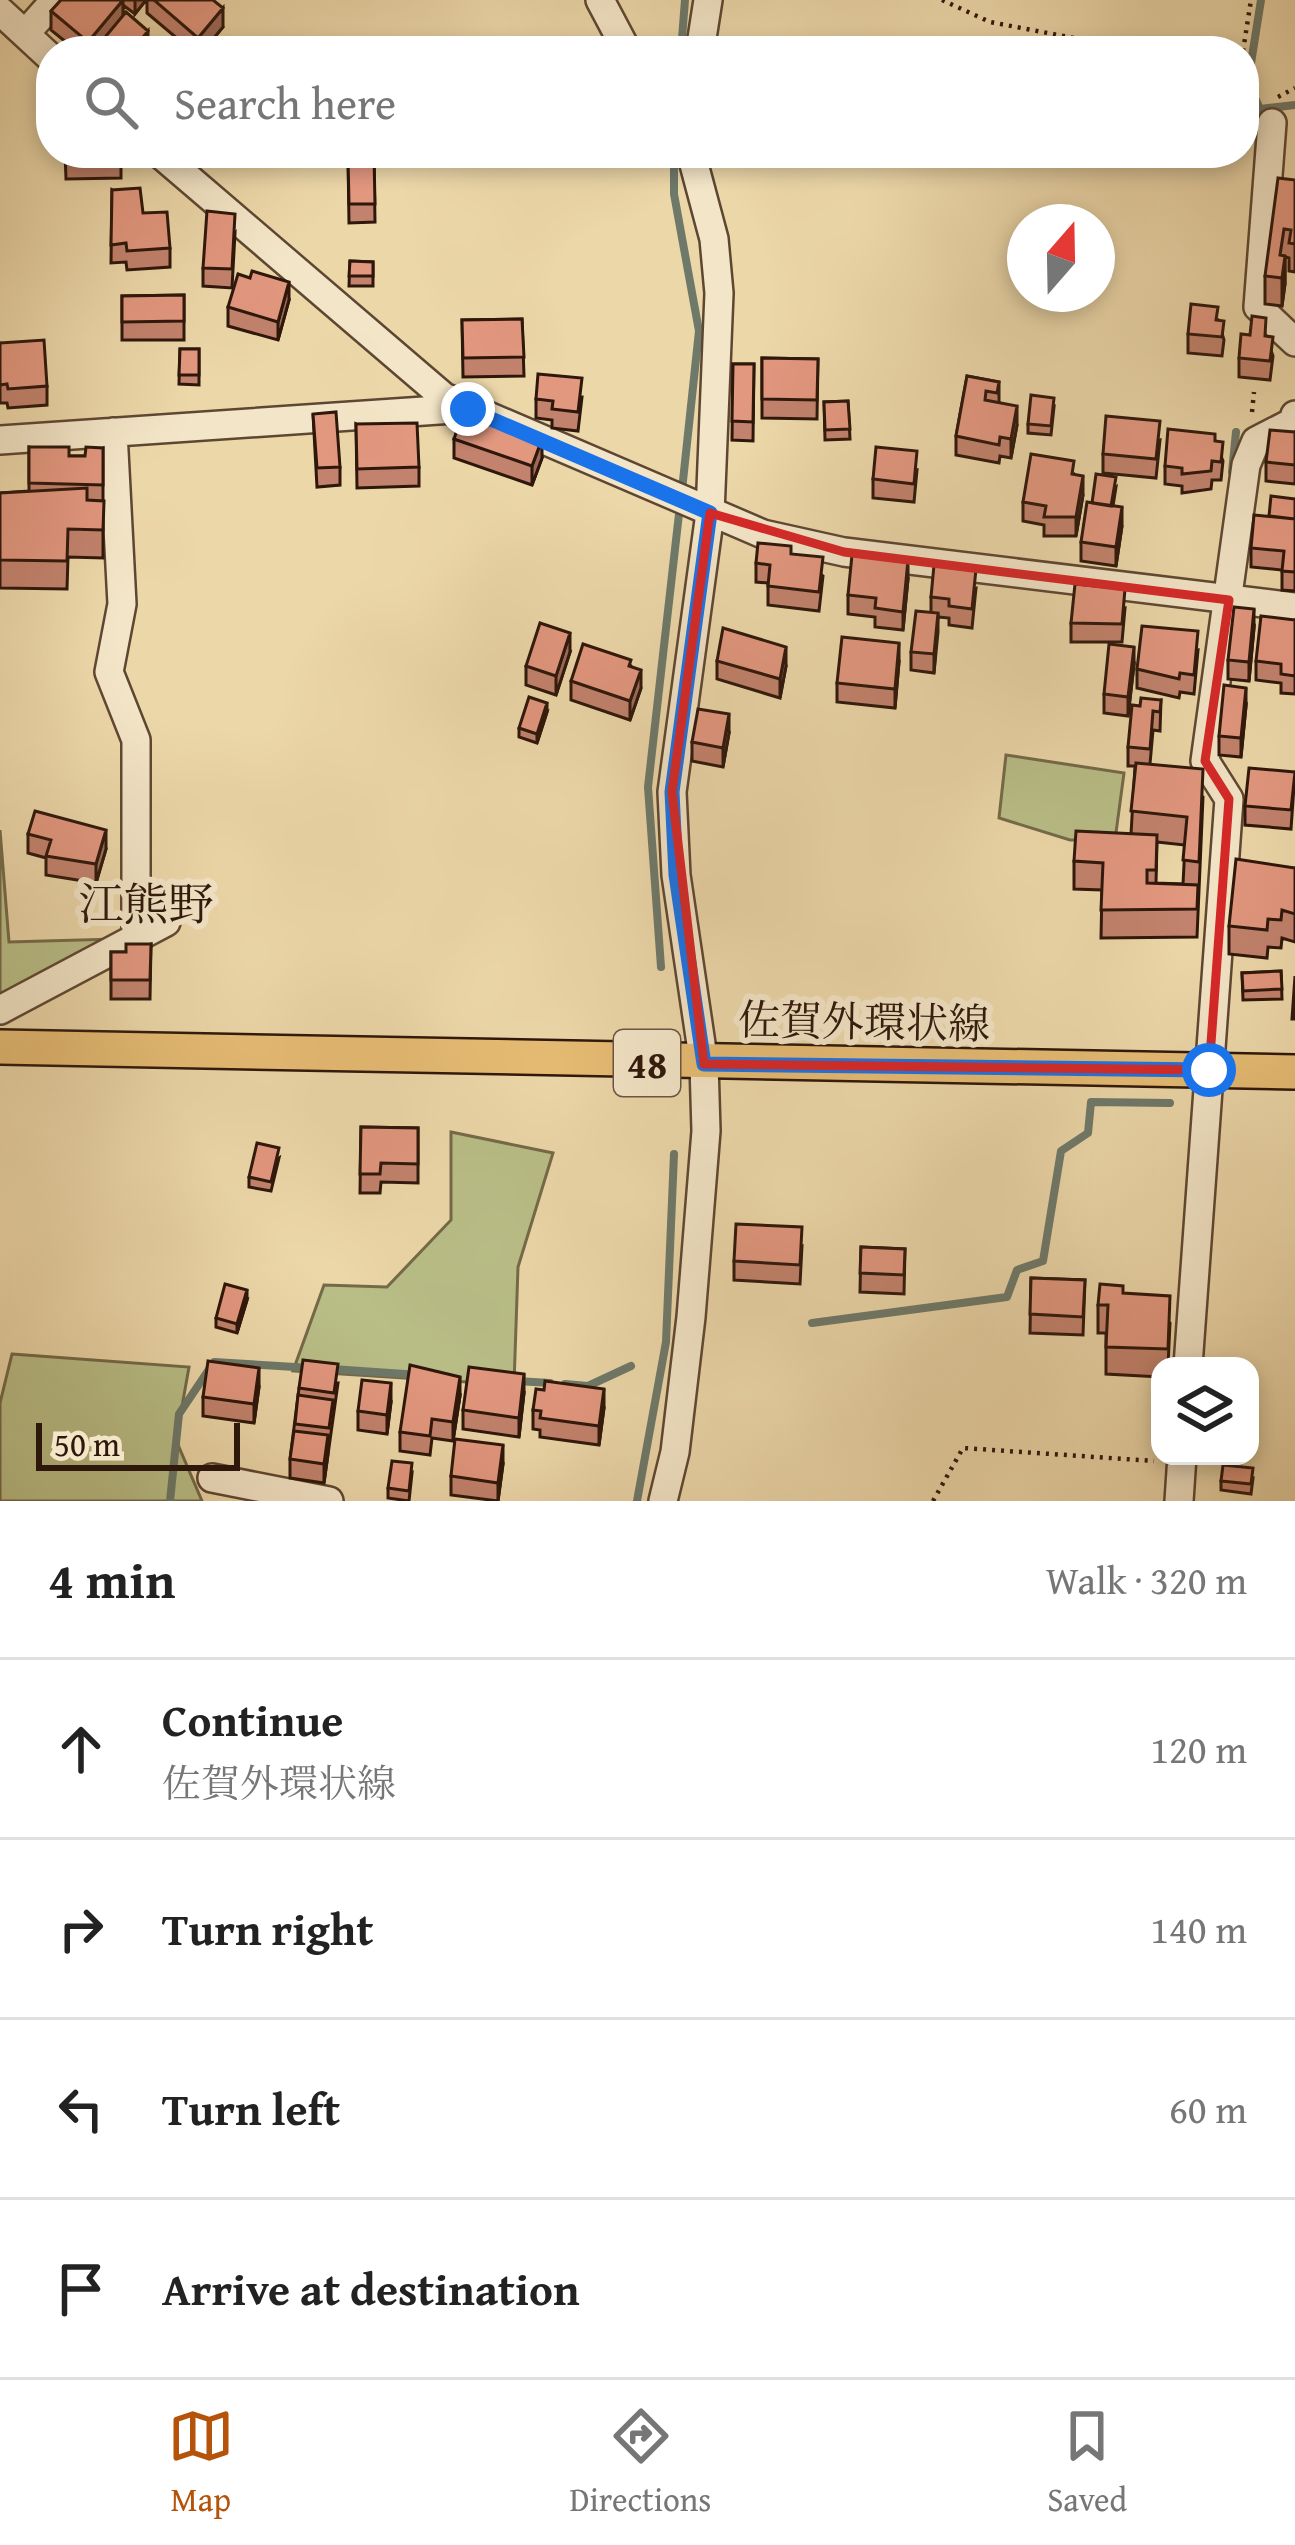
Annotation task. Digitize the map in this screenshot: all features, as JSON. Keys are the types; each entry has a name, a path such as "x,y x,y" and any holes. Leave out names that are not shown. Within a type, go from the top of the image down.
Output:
{"main road":[{"name":"佐賀外環状線","path":"0,1047 1295,1072"}],"street":[{"path":"25,34 55,0"},
{"path":"599,0 619,36"},
{"path":"702,36 708,0"},
{"path":"0,11 36,44"},
{"path":"1273,112 1258,307 1295,342"},
{"path":"176,168 410,372 468,409 763,534 844,552 1295,607"},
{"path":"663,1501 675,1452 691,1318 706,1130 704,1064 676,875 672,792 719,293 714,239 695,168"},
{"path":"0,440 468,409"},
{"path":"1189,1357 1209,1070 1236,870 1228,799 1205,761 1246,465 1256,441 1293,422 1295,416"},
{"path":"112,432 122,604 109,671 136,740 136,938"},
{"path":"0,1010 166,922"},
{"path":"1179,1501 1182,1465"},
{"path":"212,1478 329,1501"}],"path":[{"path":"942,0 990,22 1063,36"},
{"path":"1245,36 1251,0"},
{"path":"1273,112 1284,90 1295,88"},
{"path":"933,1501 963,1448 1151,1457"}],"highlighted area":[{"path":"710,513 844,552 1229,600 1205,761 1229,799 1209,1070 704,1064 672,792"}],"green space":[{"path":"1006,755 1124,773 1115,840 1070,840 999,818"},
{"path":"0,830 9,942 116,939 0,995"},
{"path":"451,1132 553,1153 518,1267 514,1385 293,1371 324,1285 387,1287 451,1220"},
{"path":"12,1354 189,1367 176,1440 202,1501 0,1501 0,1403"}],"building":[{"path":"61,0 123,0 93,36 81,36 51,11"},
{"path":"154,0 213,0 223,8 196,36"},
{"path":"126,12 148,31 144,36 106,36"},
{"path":"348,168 374,168 375,204 349,204"},
{"path":"1278,178 1295,180 1295,244 1289,243 1291,230 1284,229 1282,278 1265,276"},
{"path":"140,188 143,213 167,212 170,248 127,251 126,243 111,245 112,190"},
{"path":"207,211 235,214 232,269 203,268"},
{"path":"350,261 373,262 373,276 349,276"},
{"path":"252,271 289,282 278,322 228,307 238,274 250,278"},
{"path":"184,295 184,321 122,322 122,296"},
{"path":"1191,304 1218,307 1216,320 1224,321 1222,337 1188,334"},
{"path":"1252,316 1266,318 1265,336 1273,337 1270,361 1239,358 1241,334 1250,335"},
{"path":"522,319 524,357 463,358 462,320"},
{"path":"44,340 47,386 8,389 7,384 0,385 0,343"},
{"path":"180,349 199,349 199,375 179,375"},
{"path":"762,358 818,359 817,400 762,399"},
{"path":"733,364 754,364 753,422 732,421"},
{"path":"538,374 582,378 578,412 552,409 553,401 536,399"},
{"path":"967,376 999,382 997,393 986,391 985,400 1017,406 1011,439 1000,437 999,445 956,436"},
{"path":"1031,395 1054,398 1051,426 1028,424"},
{"path":"848,401 850,429 825,430 824,402"},
{"path":"465,406 542,439 532,466 454,439"},
{"path":"336,412 340,467 317,468 313,414"},
{"path":"1106,416 1160,421 1156,459 1103,454"},
{"path":"417,423 419,467 357,469 356,424"},
{"path":"1168,429 1215,434 1215,441 1223,442 1221,462 1212,461 1211,471 1182,474 1182,468 1165,466"},
{"path":"1270,430 1295,432 1295,465 1266,462"},
{"path":"29,447 69,447 69,456 85,456 86,447 103,448 103,485 29,483"},
{"path":"876,447 917,451 914,484 873,479"},
{"path":"1031,454 1074,461 1072,474 1083,476 1076,517 1044,517 1046,506 1023,502"},
{"path":"1096,474 1116,477 1111,506 1092,503"},
{"path":"87,488 87,500 104,501 103,530 68,529 67,561 0,560 0,493"},
{"path":"1271,496 1295,499 1295,519 1269,516"},
{"path":"1087,502 1122,507 1116,547 1081,542"},
{"path":"1254,515 1295,519 1295,572 1282,571 1284,551 1251,548"},
{"path":"758,543 791,546 791,554 823,557 819,592 768,586 770,565 756,563"},
{"path":"852,555 908,560 903,612 875,608 876,598 848,595"},
{"path":"934,565 976,569 972,609 931,597"},
{"path":"1075,584 1125,589 1122,624 1071,623"},
{"path":"1234,607 1254,609 1249,662 1228,660"},
{"path":"916,611 938,613 934,654 911,652"},
{"path":"1261,616 1295,620 1295,676 1281,674 1281,664 1256,661"},
{"path":"540,623 570,633 556,676 526,666"},
{"path":"1142,626 1198,631 1194,675 1180,673 1179,679 1137,669"},
{"path":"723,628 786,647 780,679 717,661"},
{"path":"842,637 899,643 895,689 837,683"},
{"path":"583,644 631,660 629,666 641,670 630,701 571,681"},
{"path":"1109,644 1134,647 1128,697 1104,694"},
{"path":"1224,685 1246,688 1241,738 1219,736"},
{"path":"529,697 547,703 537,734 519,728"},
{"path":"1141,698 1161,700 1160,712 1153,711 1150,749 1128,747 1132,705 1140,706"},
{"path":"698,709 729,714 723,748 692,742"},
{"path":"1136,763 1203,769 1199,862 1183,860 1187,817 1131,811"},
{"path":"1249,768 1295,772 1291,810 1245,806"},
{"path":"35,811 106,830 96,864 46,856 51,840 28,834"},
{"path":"1076,831 1157,835 1156,870 1147,870 1147,883 1198,885 1197,909 1101,910 1103,863 1074,861"},
{"path":"1236,859 1295,868 1295,914 1282,910 1281,920 1268,919 1267,930 1229,926"},
{"path":"126,944 151,944 150,980 111,980 111,952 126,952"},
{"path":"1281,971 1282,989 1243,991 1242,973"},
{"path":"361,1127 418,1128 418,1164 381,1163 380,1174 360,1174"},
{"path":"257,1143 279,1148 271,1182 249,1177"},
{"path":"736,1224 802,1227 800,1265 734,1261"},
{"path":"861,1247 905,1249 904,1275 860,1273"},
{"path":"1031,1278 1085,1280 1083,1317 1030,1314"},
{"path":"225,1284 247,1290 237,1324 216,1318"},
{"path":"1100,1284 1123,1286 1123,1293 1170,1296 1168,1349 1106,1347 1108,1305 1098,1305"},
{"path":"303,1360 338,1364 334,1393 299,1388"},
{"path":"208,1361 259,1368 254,1404 203,1397"},
{"path":"410,1365 460,1377 453,1422 432,1419 430,1436 400,1432"},
{"path":"469,1367 524,1374 519,1418 463,1410"},
{"path":"362,1380 391,1383 387,1415 358,1411"},
{"path":"545,1381 604,1389 599,1426 540,1418 541,1411 533,1410 536,1389 544,1390"},
{"path":"298,1395 333,1400 329,1428 295,1424"},
{"path":"294,1431 328,1435 324,1464 290,1459"},
{"path":"455,1439 503,1445 498,1483 451,1476"},
{"path":"392,1461 412,1463 409,1491 388,1488"},
{"path":"1223,1465 1253,1468 1251,1484 1221,1481"}],"waterway":[{"path":"682,36 685,0"},
{"path":"1255,36 1261,0"},
{"path":"1259,107 1295,105"},
{"path":"674,168 674,194 699,331 682,490"},
{"path":"1232,472 1236,432"},
{"path":"661,967 648,787 680,505"},
{"path":"812,1323 1007,1297 1017,1270 1043,1261 1061,1151 1088,1133 1091,1102 1170,1103"},
{"path":"637,1501 666,1342 674,1154"},
{"path":"170,1501 179,1414 214,1362 311,1368"},
{"path":"565,1384 588,1386 631,1366"},
{"path":"332,1369 419,1375"},
{"path":"517,1381 550,1383"}],"district":[{"name":"江熊野","path":"146,903"}],"route":[{"path":"468,409 710,513 672,792 676,875 704,1064 1209,1070"}]}
